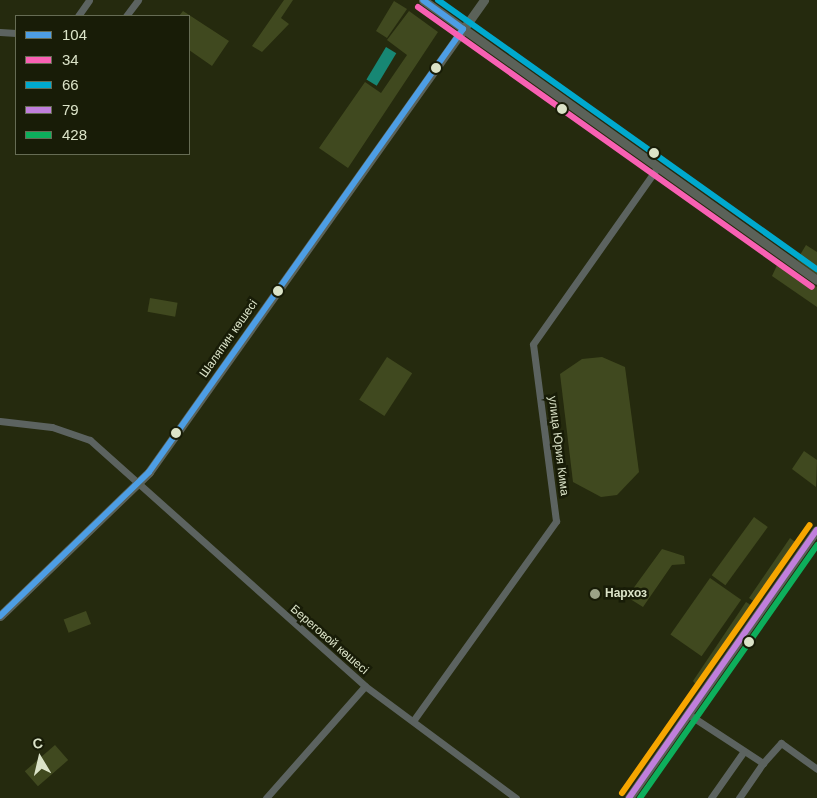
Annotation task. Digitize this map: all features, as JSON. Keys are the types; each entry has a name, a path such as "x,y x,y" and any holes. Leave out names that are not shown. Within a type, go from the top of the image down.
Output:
{"main road":[{"path":"423,0 817,280"},
{"name":"Шаляпин көшесі","path":"0,616 137,486 484,0"},
{"path":"629,798 817,530"}],"street":[{"path":"79,15 89,0"},
{"path":"127,15 138,0"},
{"path":"0,32 15,33"},
{"name":"улица Юрия Кима","path":"413,721 556,521 533,344 657,168"},
{"name":"Береговой көшесі","path":"0,421 74,432 96,445 137,486 365,686 516,798"},
{"path":"266,798 365,686"},
{"path":"688,714 763,763"},
{"path":"739,798 763,763 781,743 817,768"},
{"path":"711,798 744,751"}],"green space":[{"path":"284,0 293,0 281,18 289,24 262,52 252,46"},
{"path":"394,1 407,9 387,38 376,31"},
{"path":"183,11 189,15 180,15"},
{"path":"409,11 438,32 348,168 319,148 365,82 381,93 407,55 387,40"},
{"path":"190,16 229,41 212,66 190,51"},
{"path":"806,245 817,252 817,275 797,260"},
{"path":"779,261 817,287 817,307 772,276"},
{"path":"150,298 178,303 175,317 148,312"},
{"path":"387,357 412,373 384,416 359,400"},
{"path":"602,357 625,367 639,472 617,495 601,497 573,482 560,374 582,359"},
{"path":"804,451 817,460 816,487 792,469"},
{"path":"754,517 768,527 725,585 712,575"},
{"path":"790,538 798,544 755,602 749,598"},
{"path":"662,549 684,556 685,564 672,565 643,607 627,597"},
{"path":"710,578 741,600 702,656 670,635"},
{"path":"746,602 754,607 696,685 693,681"},
{"path":"86,611 91,624 69,633 64,620"},
{"path":"55,745 68,760 38,786 25,771"}],"water":[{"path":"386,47 396,53 377,86 366,80"}],"transit line":[{"name":"104","path":"0,616 149,472 463,29 423,0"},
{"name":"66","path":"438,0 817,269"},
{"name":"34","path":"418,7 812,287"},
{"path":"622,793 810,525"},
{"name":"79","path":"629,798 817,530"},
{"name":"428","path":"640,798 817,545"}],"place":[{"name":"Нархоз","path":"595,594"}]}
